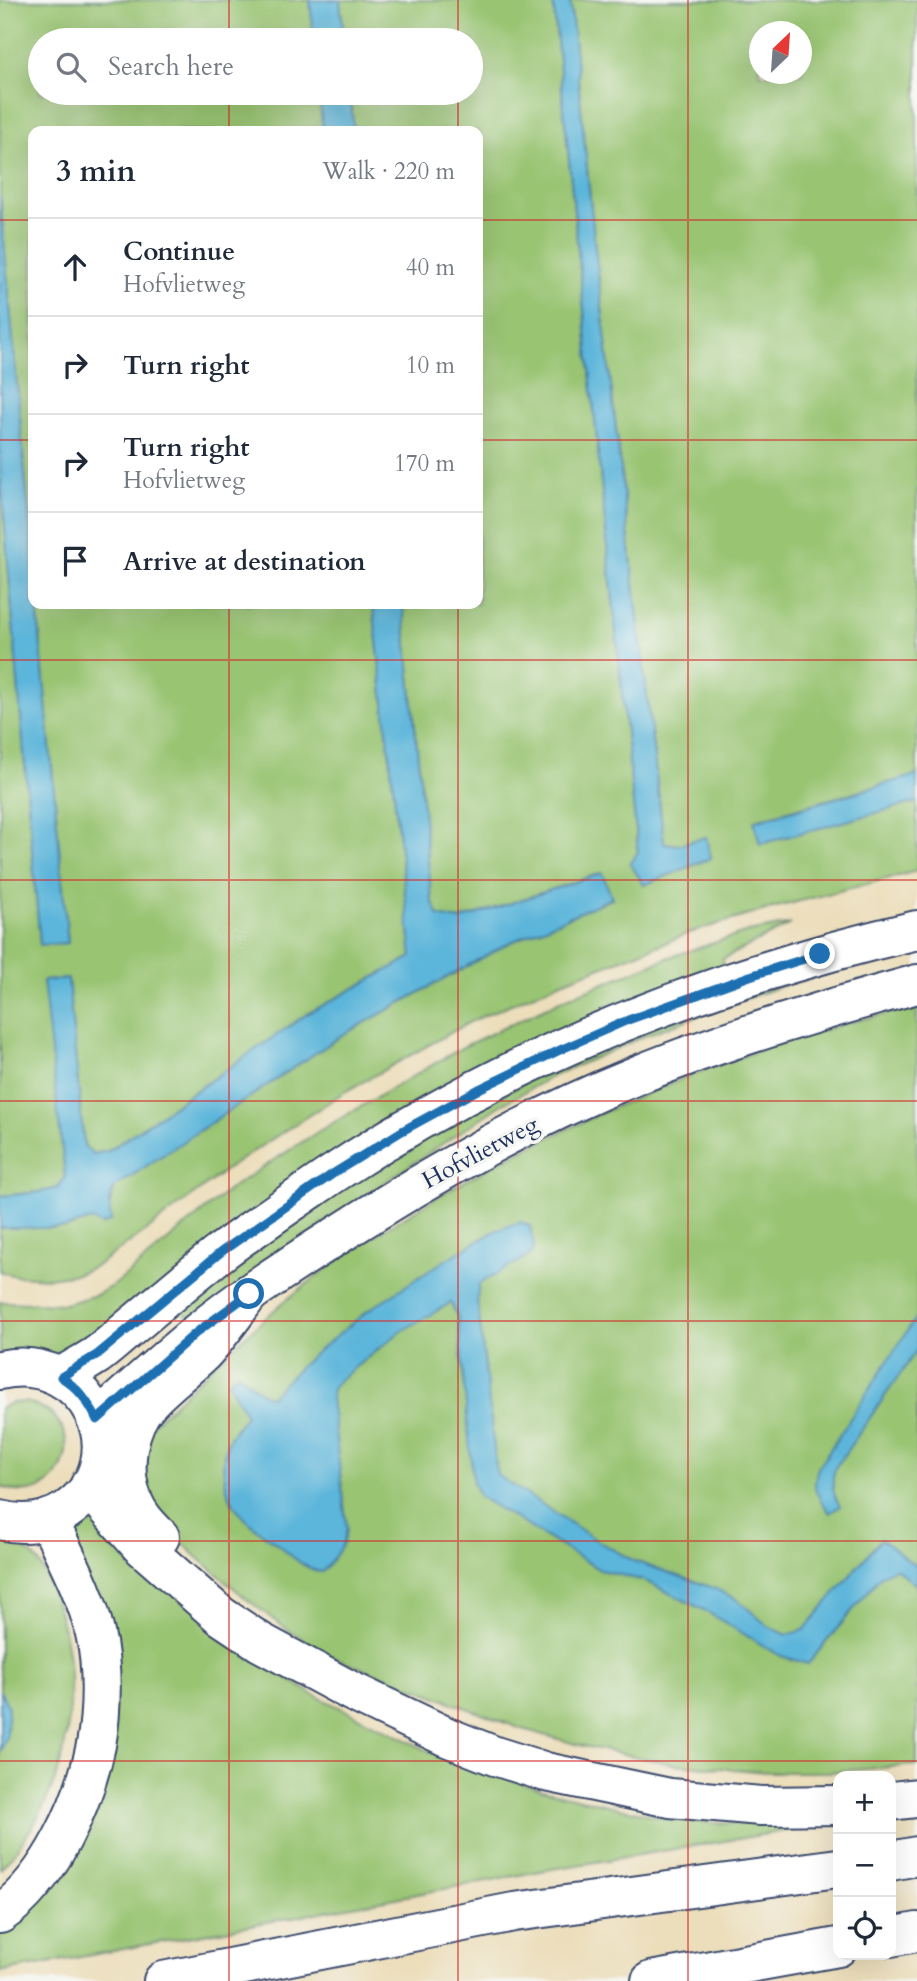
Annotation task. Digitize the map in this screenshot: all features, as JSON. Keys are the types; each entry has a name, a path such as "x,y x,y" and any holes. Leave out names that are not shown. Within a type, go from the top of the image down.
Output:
{"main road":[{"path":"61,1377 98,1354 221,1252 334,1173 402,1131 481,1088 628,1020 820,954 917,930"},
{"name":"Hofvlietweg","path":"97,1420 197,1332 249,1294 418,1184 493,1143 635,1076 771,1027 917,984"},
{"path":"249,1294 204,1352 149,1402 139,1415 132,1431 127,1456 131,1497 141,1517 213,1582 260,1642"},
{"path":"0,1370 36,1368 71,1383 86,1400 97,1420 101,1442 99,1464 90,1485 72,1506 48,1519 22,1524 0,1520"},
{"path":"90,1485 140,1545 220,1616 260,1642 351,1691 447,1737 545,1772 670,1798 761,1806 833,1805"},
{"path":"0,1914 13,1905 47,1865 70,1822 89,1772 96,1744 100,1676 95,1634 83,1595 48,1519"},
{"path":"896,1800 917,1798"},
{"path":"896,1860 917,1856"},
{"path":"163,1981 514,1912 833,1869"},
{"path":"896,1936 917,1932"},
{"path":"651,1981 833,1948"}],"green space":[{"path":"0,0 310,0 313,28 28,28 28,105 320,105 322,126 28,126 28,506 0,196"},
{"path":"340,0 553,0 638,853 630,863 644,885 711,858 706,837 677,845 664,843 595,247 570,0 917,0 917,775 755,820 761,843 917,802 917,871 698,930 562,982 472,1021 343,1093 269,1141 96,1266 77,1274 48,1278 0,1272 0,1228 65,1228 91,1220 102,1225 115,1187 344,1034 509,943 612,898 601,873 460,920 439,917 432,901 403,609 483,609 483,126 353,126 351,105 483,105 483,28 343,28"},
{"path":"0,467 40,944 68,942 37,609 374,609 412,957 307,1014 108,1151 93,1154 84,1146 68,979 44,981 65,1176 58,1188 0,1196"},
{"path":"791,924 723,959 721,973 616,1013 81,1350 52,1358 0,1357 0,1302 65,1304 96,1295 117,1283 231,1188 319,1131 465,1046 562,1000 670,957 748,932"},
{"path":"917,940 917,950 784,985 656,1031 553,1076 499,1106 348,1207 191,1321 175,1302 329,1189 592,1046"},
{"path":"917,1007 917,1765 827,1772 767,1772 673,1764 583,1746 519,1728 333,1657 285,1628 248,1600 160,1521 142,1488 150,1427 226,1353 322,1272 383,1230 518,1152 691,1075 846,1023"},
{"path":"26,1402 48,1412 61,1427 66,1444 64,1462 55,1477 40,1488 22,1491 0,1486 0,1408 11,1403"},
{"path":"88,1512 264,1663 314,1695 429,1751 542,1790 664,1818 710,1823 788,1824 792,1830 546,1870 0,1972 0,1928 102,1775 69,1527"},
{"path":"0,1539 30,1553 46,1576 64,1632 70,1700 64,1746 49,1795 27,1834 0,1869"}],"water":[{"path":"310,0 340,0 343,28 313,28"},
{"path":"553,0 570,0 595,247 664,843 678,845 706,837 711,858 644,885 630,863 638,852"},
{"path":"320,105 351,105 353,126 322,126"},
{"path":"0,196 28,506 28,609 37,609 68,943 40,945 0,467"},
{"path":"374,609 403,609 432,901 439,916 460,920 602,873 612,898 509,943 344,1034 115,1187 109,1201 111,1221 102,1225 91,1220 65,1228 0,1228 0,1196 58,1188 65,1176 43,981 68,979 84,1146 93,1154 108,1151 307,1014 412,957"},
{"path":"917,775 917,802 760,844 754,821"},
{"path":"520,1222 530,1226 534,1247 530,1255 479,1284 477,1298 497,1475 601,1543 634,1561 714,1588 738,1600 768,1626 787,1635 804,1630 881,1539 917,1567 917,1586 895,1568 881,1576 808,1664 781,1656 700,1608 645,1581 600,1570 480,1497 473,1483 458,1318 451,1303 400,1332 339,1380 332,1389 347,1529 338,1552 322,1572 298,1561 250,1524 232,1501 225,1483 224,1455 230,1437 246,1415 228,1382 238,1373 264,1395 271,1396 309,1358 370,1309 497,1230"},
{"path":"917,1316 917,1350 835,1468 833,1488 840,1506 830,1513 816,1492 818,1468"},
{"path":"0,1691 8,1706 7,1734 0,1753"}],"route":[{"path":"249,1294 197,1332 97,1420 79,1391 61,1377 98,1354 221,1252 334,1173 402,1131 481,1088 628,1020 820,954"}]}
